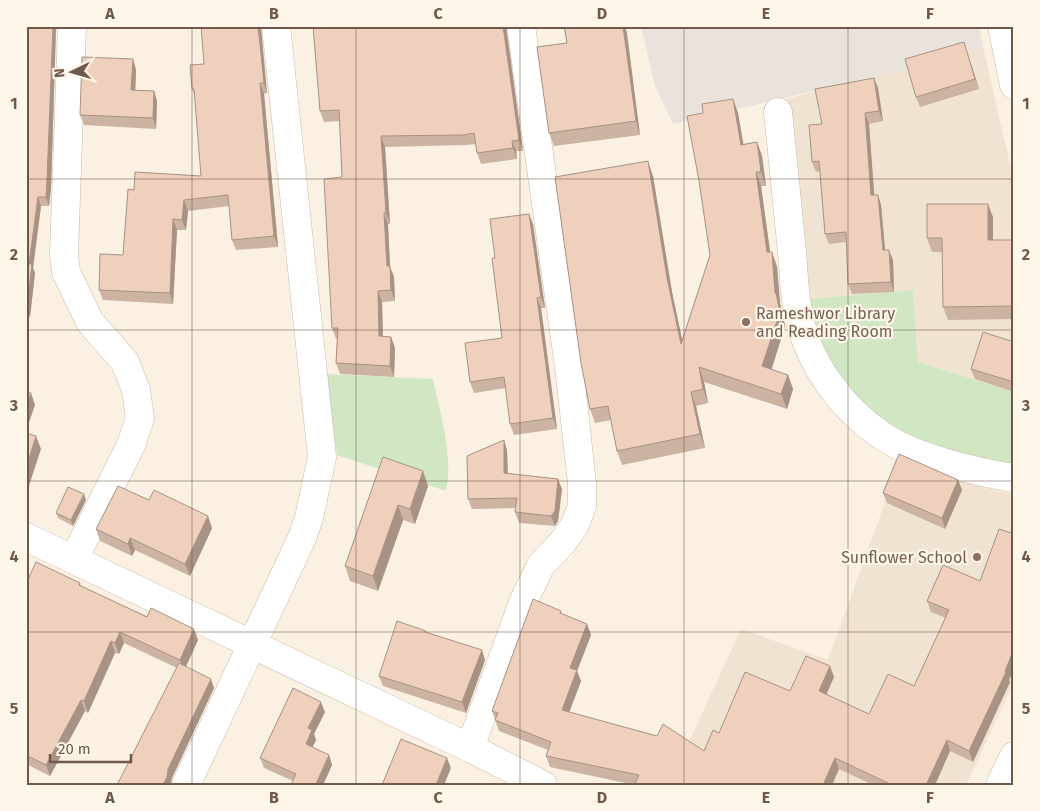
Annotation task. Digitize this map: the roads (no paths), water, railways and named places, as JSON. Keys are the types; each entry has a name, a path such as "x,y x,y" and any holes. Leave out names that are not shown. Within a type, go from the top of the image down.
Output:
{"street":[{"path":"72,26 64,254 66,272 90,322 126,362 136,390 140,418 130,445 74,559"},
{"path":"186,785 302,538 309,518 322,457 276,26"},
{"path":"470,748 524,600 541,565 562,543 575,525 582,506 582,483 569,367 521,26"},
{"path":"1002,26 1014,85"},
{"path":"778,112 799,316 812,356 832,389 852,412 885,438 949,464 1014,478"},
{"path":"26,537 470,748 543,785"},
{"path":"1000,785 1014,756"}],"place":[{"name":"Rameshwor Library and Reading Room","path":"746,322"},
{"name":"Sunflower School","path":"977,557"}]}
